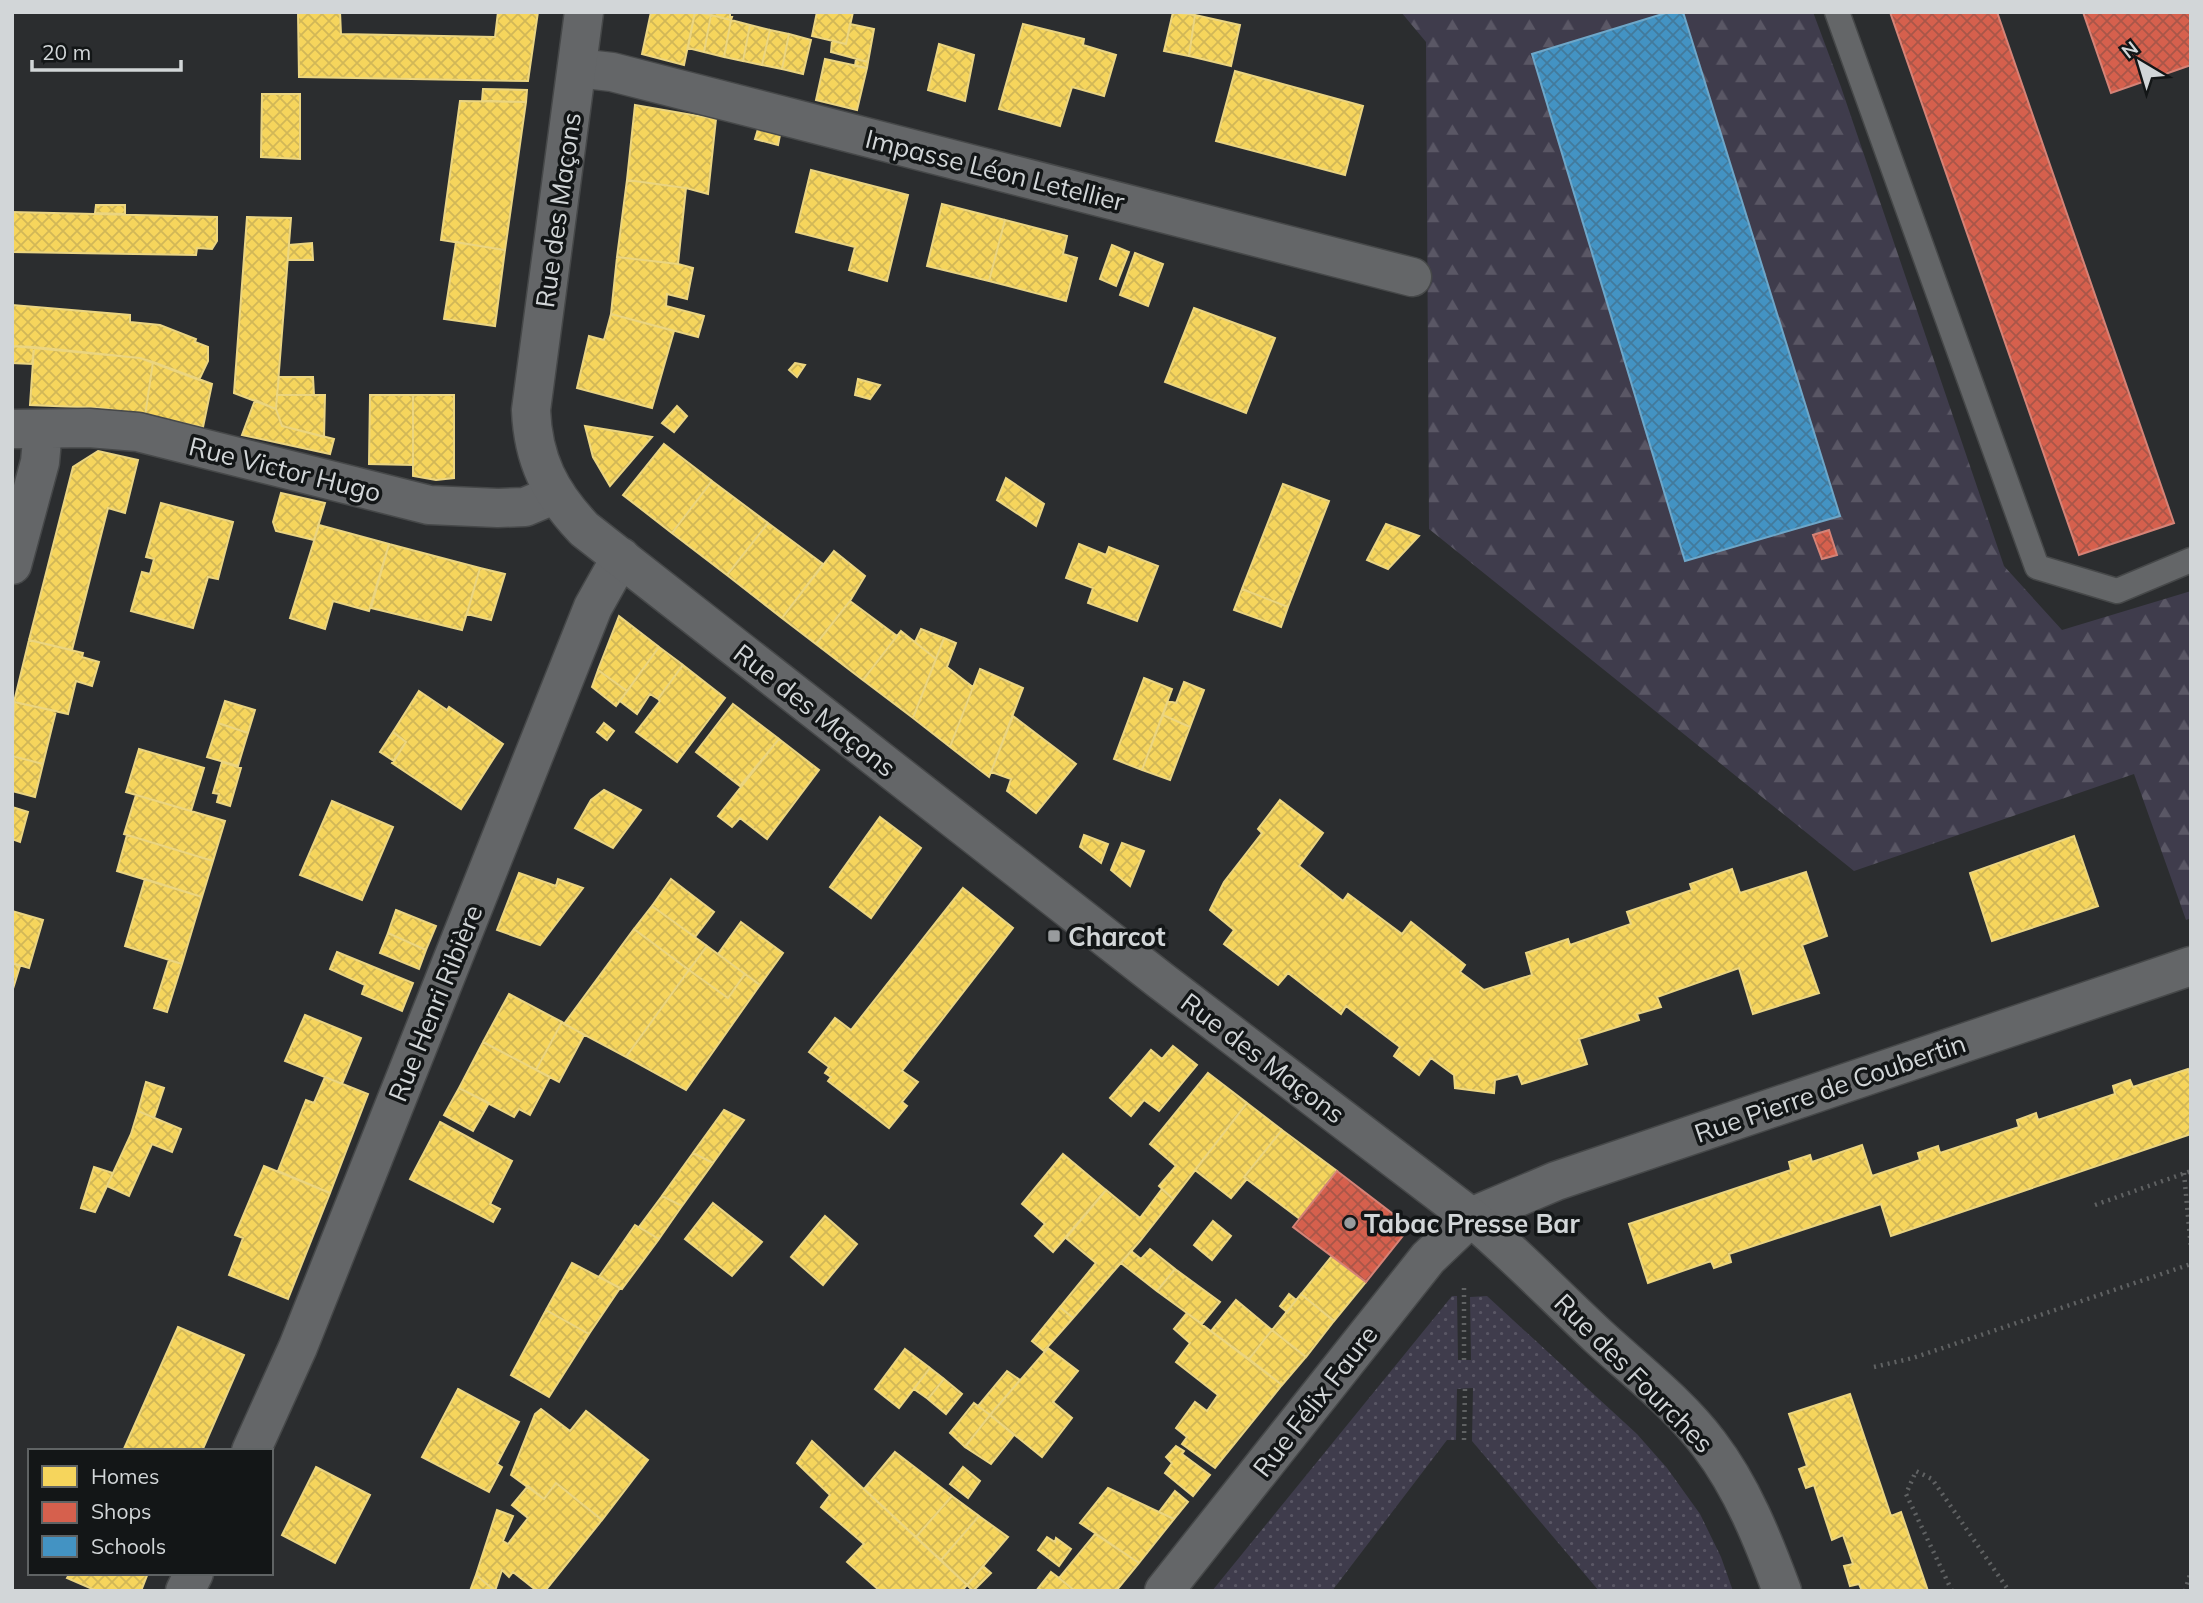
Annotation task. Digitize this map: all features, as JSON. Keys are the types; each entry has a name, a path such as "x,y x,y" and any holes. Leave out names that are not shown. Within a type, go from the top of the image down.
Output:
{"street":[{"name":"Rue des Maçons","path":"584,12 531,410 532,433 539,464 555,494 584,529 1160,980 1471,1217"},
{"name":"Impasse Léon Letellier","path":"577,68 612,72 1412,277"},
{"name":"Rue Victor Hugo","path":"28,429 89,428 138,432 429,505 524,507 555,494"},
{"path":"12,565 40,462 28,429"},
{"name":"Rue Henri Ribière","path":"252,1449 298,1347 593,607 621,557"},
{"name":"Rue Pierre de Coubertin","path":"1471,1217 1556,1181 2191,966"},
{"name":"Rue Félix Faure","path":"1164,1591 1428,1258 1471,1217"},
{"name":"Rue des Fourches","path":"1471,1217 1515,1253 1568,1307 1675,1407 1709,1444 1742,1496 1783,1591"},
{"path":"185,1591 193,1575"}],"lane":[{"path":"1838,12 2036,567 2117,591 2191,560"}],"path":[{"path":"2095,1205 2191,1171"},
{"path":"2184,1173 2191,1249"},
{"path":"1874,1367 1913,1358 2191,1264"},
{"path":"1464,1287 1464,1360"},
{"path":"1464,1440 1465,1388"},
{"path":"1952,1591 1906,1494 1916,1471 1932,1479 2009,1591"},
{"path":"2185,1591 2191,1571"}],"green space":[{"path":"1401,12 1813,12 2004,566 2062,630 2191,591 2191,918 2186,920 2134,774 1854,871 1429,529 1426,42"},
{"path":"1452,1296 1457,1296 1458,1360 1471,1360 1470,1297 1487,1296 1637,1434 1667,1468 1700,1514 1721,1557 1733,1591 1599,1591 1472,1441 1473,1388 1457,1389 1456,1440 1447,1440 1332,1591 1212,1591"}],"building: Homes":[{"path":"298,12 340,12 341,34 495,37 498,12 538,12 528,81 299,77"},
{"path":"651,12 695,12 684,65 642,54"},
{"path":"695,12 711,15 704,52 688,48"},
{"path":"699,12 730,12 732,17 731,20"},
{"path":"817,12 853,12 846,44 812,36"},
{"path":"1173,12 1195,15 1189,56 1164,51"},
{"path":"711,15 731,20 724,57 704,52"},
{"path":"1195,15 1240,25 1231,66 1189,56"},
{"path":"731,20 750,25 743,61 724,57"},
{"path":"850,24 874,29 868,62 831,52 832,41 846,44"},
{"path":"1023,24 1084,39 1083,45 1116,55 1104,96 1072,87 1060,126 999,109"},
{"path":"750,25 770,30 762,65 743,61"},
{"path":"770,30 789,34 782,69 762,65"},
{"path":"789,34 811,40 803,74 782,69"},
{"path":"939,44 974,55 965,101 928,90"},
{"path":"825,59 867,68 857,110 816,100"},
{"path":"856,59 868,62 867,68 855,66"},
{"path":"1235,71 1363,106 1345,175 1216,141"},
{"path":"483,89 527,90 526,102 482,101"},
{"path":"262,94 300,94 300,159 261,157"},
{"path":"460,101 526,102 505,250 441,240"},
{"path":"635,105 716,119 708,194 686,188 627,180"},
{"path":"758,129 780,135 778,145 755,139"},
{"path":"811,170 908,195 887,281 849,270 855,247 796,232"},
{"path":"627,180 686,188 678,264 617,257"},
{"path":"942,204 1005,220 989,281 927,266"},
{"path":"96,205 125,205 125,214 95,213"},
{"path":"12,212 217,217 217,241 212,249 197,248 196,255 12,252"},
{"path":"247,217 291,218 276,409 234,393"},
{"path":"1005,220 1067,236 1063,254 1077,258 1066,301 989,281"},
{"path":"456,242 505,250 495,326 444,319"},
{"path":"312,243 313,260 288,260 289,245"},
{"path":"1112,245 1129,252 1116,286 1100,279"},
{"path":"1135,253 1163,264 1148,306 1120,295"},
{"path":"617,257 693,268 687,299 667,294 666,306 704,316 698,337 611,314"},
{"path":"12,305 130,315 130,322 160,325 196,339 195,342 208,347 208,361 199,380 140,358 12,346"},
{"path":"1194,308 1275,338 1246,413 1165,382"},
{"path":"611,314 674,331 652,408 577,388 589,336 604,340"},
{"path":"12,346 34,347 32,364 12,363"},
{"path":"34,347 140,358 153,362 145,416 102,408 30,405"},
{"path":"153,362 212,384 203,427 145,416"},
{"path":"795,363 805,365 797,377 789,370"},
{"path":"279,377 313,377 314,395 277,395"},
{"path":"858,379 880,385 870,399 855,395"},
{"path":"277,395 325,395 324,437 282,426 276,409"},
{"path":"370,395 413,395 413,465 369,464"},
{"path":"413,395 454,395 454,478 436,480 413,476"},
{"path":"255,400 276,409 282,426 334,439 330,454 242,435"},
{"path":"677,406 687,416 674,432 662,423"},
{"path":"585,426 652,437 610,486 593,457"},
{"path":"664,444 712,481 672,533 623,495"},
{"path":"98,451 138,460 125,513 108,508 72,650 29,640 73,467"},
{"path":"1006,478 1044,504 1036,526 997,500"},
{"path":"712,481 768,523 727,575 672,533"},
{"path":"1283,484 1329,501 1288,607 1242,589"},
{"path":"281,493 325,503 314,540 276,531 273,522"},
{"path":"161,503 233,522 218,579 208,577 193,628 131,611 142,572 150,574 154,559 146,557"},
{"path":"768,523 823,564 782,618 727,575"},
{"path":"1386,524 1419,536 1388,569 1367,560"},
{"path":"319,525 389,544 369,611 333,601 325,629 290,618"},
{"path":"389,544 480,568 462,630 371,608"},
{"path":"1079,544 1106,555 1109,547 1158,566 1137,621 1088,603 1093,588 1066,578"},
{"path":"834,551 865,576 850,601 816,644 782,618"},
{"path":"480,568 505,574 491,620 467,614"},
{"path":"1242,589 1288,607 1281,627 1234,610"},
{"path":"850,601 897,636 863,680 816,644"},
{"path":"619,616 659,647 627,691 598,670"},
{"path":"921,629 944,638 936,659 915,642"},
{"path":"901,631 936,659 913,718 863,680"},
{"path":"944,638 956,643 947,667 973,687 950,747 913,718"},
{"path":"29,640 83,653 82,657 99,662 92,686 76,681 68,714 14,702"},
{"path":"659,647 683,665 658,699 650,694 637,714 620,701"},
{"path":"683,665 725,698 677,762 636,732"},
{"path":"980,669 1023,688 989,777 950,747"},
{"path":"598,670 627,691 616,706 592,687"},
{"path":"1144,678 1172,689 1142,770 1114,759"},
{"path":"1184,682 1204,690 1190,727 1163,715 1168,701 1176,703"},
{"path":"419,691 447,710 449,707 503,744 461,809 392,763 406,742 393,732"},
{"path":"225,701 255,710 248,733 218,723"},
{"path":"14,702 56,711 43,764 12,756"},
{"path":"733,704 779,739 740,786 696,752"},
{"path":"1163,715 1190,727 1170,780 1142,770"},
{"path":"1013,716 1076,764 1036,813 1007,791 1011,779 991,772"},
{"path":"218,723 248,733 238,766 207,757"},
{"path":"604,723 614,731 607,740 597,732"},
{"path":"393,732 406,742 394,761 380,752"},
{"path":"779,739 819,770 767,839 740,818 732,827 718,816"},
{"path":"139,749 204,768 191,811 126,792"},
{"path":"12,756 43,764 35,797 12,791"},
{"path":"222,762 241,768 230,806 217,802 219,794 213,793"},
{"path":"604,790 641,810 613,848 575,828 591,800"},
{"path":"136,795 225,821 213,861 124,834"},
{"path":"1280,800 1323,833 1299,866 1343,901 1348,894 1402,934 1411,922 1465,965 1460,972 1484,990 1532,975 1526,953 1568,939 1570,945 1631,924 1627,912 1692,890 1690,884 1732,869 1740,893 1806,872 1827,936 1802,945 1819,993 1753,1014 1739,968 1657,997 1661,1007 1637,1014 1639,1020 1579,1039 1587,1064 1522,1084 1518,1074 1495,1080 1494,1093 1455,1088 1454,1075 1431,1058 1419,1075 1394,1056 1400,1047 1346,1006 1341,1014 1288,973 1278,985 1224,944 1234,930 1210,910 1224,882 1262,833 1258,829"},
{"path":"332,801 393,827 362,900 300,875"},
{"path":"12,807 28,812 20,842 12,839"},
{"path":"880,817 921,848 871,918 830,887"},
{"path":"127,835 213,861 202,897 117,871"},
{"path":"1084,835 1108,844 1101,863 1080,847"},
{"path":"2074,836 2098,906 1992,941 1970,873"},
{"path":"1122,843 1144,851 1130,886 1111,870"},
{"path":"519,873 556,886 558,879 583,888 540,945 497,930"},
{"path":"145,879 202,897 182,964 125,946"},
{"path":"671,879 714,912 695,937 652,906"},
{"path":"963,888 1013,928 902,1071 918,1082 902,1102 907,1106 889,1128 828,1081 831,1077 825,1073 829,1067 809,1052 835,1018 851,1030"},
{"path":"652,906 707,946 689,970 634,929"},
{"path":"396,910 436,926 426,950 388,933"},
{"path":"12,911 43,920 29,968 12,963"},
{"path":"741,922 783,953 760,985 718,954"},
{"path":"634,929 689,970 626,1057 564,1024"},
{"path":"388,933 426,950 419,969 380,953"},
{"path":"707,946 745,974 728,998 689,970"},
{"path":"337,952 413,983 402,1011 362,994 365,985 330,969"},
{"path":"169,960 182,964 167,1012 154,1008"},
{"path":"12,963 20,966 12,992"},
{"path":"689,970 728,998 745,974 760,985 686,1090 626,1057"},
{"path":"509,994 562,1022 536,1070 483,1042"},
{"path":"305,1015 361,1038 342,1084 285,1061"},
{"path":"562,1022 584,1035 559,1082 536,1070"},
{"path":"483,1042 550,1077 530,1115 519,1109 514,1117 459,1088"},
{"path":"1173,1046 1197,1065 1159,1111 1144,1100 1131,1116 1110,1098 1151,1050 1162,1059"},
{"path":"2188,1069 2191,1078 2191,1134 1891,1236 1881,1204 1729,1254 1731,1262 1714,1268 1711,1261 1648,1283 1629,1224 1791,1170 1789,1162 1810,1155 1812,1162 1862,1145 1872,1176 1920,1160 1918,1153 1938,1146 1940,1153 2019,1127 2017,1120 2036,1113 2038,1120 2115,1094 2113,1086 2130,1080 2133,1087"},
{"path":"1208,1073 1247,1103 1173,1199 1159,1186 1176,1166 1150,1144"},
{"path":"325,1077 368,1094 330,1193 278,1171 306,1100 314,1103"},
{"path":"146,1082 164,1088 154,1118 138,1111"},
{"path":"459,1088 489,1103 473,1131 444,1115"},
{"path":"1247,1103 1282,1130 1244,1177 1247,1179 1231,1198 1195,1170"},
{"path":"724,1110 744,1120 713,1163 693,1153"},
{"path":"138,1111 181,1129 172,1152 152,1144 129,1196 107,1186 131,1134"},
{"path":"440,1122 512,1161 490,1204 500,1209 493,1222 410,1179"},
{"path":"1282,1130 1337,1171 1300,1219 1244,1177"},
{"path":"693,1153 713,1163 682,1206 662,1196"},
{"path":"1063,1154 1106,1190 1053,1252 1035,1236 1045,1224 1022,1204"},
{"path":"264,1166 330,1193 288,1299 229,1275 243,1238 235,1235"},
{"path":"94,1167 113,1173 95,1212 81,1208"},
{"path":"1162,1189 1173,1199 1073,1318 1060,1307 1096,1263 1066,1238 1106,1190 1140,1218"},
{"path":"662,1196 682,1206 659,1239 639,1227"},
{"path":"713,1203 762,1242 732,1276 685,1239"},
{"path":"825,1216 857,1244 823,1285 791,1257"},
{"path":"1213,1221 1231,1236 1212,1260 1194,1245"},
{"path":"635,1225 659,1239 622,1289 599,1277"},
{"path":"1150,1249 1175,1269 1157,1291 1121,1263 1131,1251 1141,1259"},
{"path":"1332,1256 1366,1282 1334,1321 1301,1294"},
{"path":"572,1263 620,1288 589,1334 546,1310"},
{"path":"1175,1269 1220,1302 1202,1324 1157,1291"},
{"path":"1289,1294 1296,1300 1287,1312 1280,1306"},
{"path":"1301,1294 1334,1321 1306,1357 1272,1330"},
{"path":"1236,1300 1272,1330 1249,1359 1211,1331"},
{"path":"1060,1307 1073,1318 1044,1351 1032,1341"},
{"path":"546,1310 589,1334 549,1397 511,1375"},
{"path":"1187,1313 1282,1385 1215,1468 1182,1444 1187,1437 1176,1428 1195,1402 1207,1411 1218,1395 1176,1362 1190,1343 1174,1329"},
{"path":"178,1327 244,1355 203,1449 124,1449"},
{"path":"1272,1330 1306,1357 1282,1385 1249,1359"},
{"path":"1048,1348 1078,1371 1053,1402 1072,1418 1042,1457 990,1415"},
{"path":"905,1349 930,1368 899,1408 875,1389"},
{"path":"930,1368 944,1379 928,1399 914,1389"},
{"path":"1007,1371 1020,1380 990,1415 978,1406"},
{"path":"944,1379 962,1394 946,1414 928,1399"},
{"path":"458,1389 519,1422 497,1464 502,1467 489,1492 422,1457"},
{"path":"1850,1394 1891,1516 1901,1512 1928,1591 1862,1591 1859,1584 1850,1586 1844,1566 1853,1564 1843,1535 1832,1540 1814,1485 1806,1488 1799,1469 1807,1466 1789,1414"},
{"path":"974,1403 990,1415 965,1447 950,1433"},
{"path":"541,1409 570,1431 586,1411 648,1460 602,1520 556,1483 544,1499 511,1475 535,1414"},
{"path":"990,1415 1014,1435 991,1464 965,1447"},
{"path":"812,1441 967,1585 962,1591 880,1591 847,1562 864,1544 821,1507 830,1495 797,1463"},
{"path":"1176,1446 1184,1451 1182,1454 1210,1475 1193,1496 1165,1473 1172,1463 1166,1457"},
{"path":"895,1452 952,1496 916,1537 864,1489"},
{"path":"316,1467 370,1495 335,1563 282,1535"},
{"path":"963,1467 980,1481 968,1498 950,1484"},
{"path":"556,1483 602,1520 545,1591 537,1591 513,1572 509,1577 502,1570 495,1591 476,1575 497,1510 513,1516 503,1541 508,1544 528,1518 512,1505 528,1486 544,1499"},
{"path":"1108,1488 1174,1519 1139,1563 1080,1523"},
{"path":"1175,1491 1188,1502 1174,1519 1159,1512"},
{"path":"952,1496 979,1516 941,1560 916,1537"},
{"path":"979,1516 1008,1537 967,1585 941,1560"},
{"path":"1095,1534 1139,1563 1116,1591 1075,1591 1059,1578"},
{"path":"1047,1537 1055,1542 1056,1538 1071,1549 1059,1566 1038,1550"},
{"path":"983,1566 991,1573 973,1591 967,1585"},
{"path":"1051,1572 1059,1578 1075,1591 1036,1591"},
{"path":"69,1575 147,1575 141,1591 97,1591 67,1578"},
{"path":"476,1575 495,1591 470,1591"}],"building: Shops":[{"path":"1890,12 1997,12 2174,523 2079,555"},
{"path":"2083,12 2191,12 2191,65 2111,93"},
{"path":"1829,530 1837,555 1822,559 1813,535"},
{"name":"Tabac Presse Bar","path":"1337,1171 1410,1227 1366,1282 1293,1227"}],"building: Schools":[{"path":"1669,12 1683,12 1840,516 1685,561 1532,54"}],"place":[{"name":"Charcot","path":"1054,936"},
{"name":"Tabac Presse Bar","path":"1350,1223"}]}
